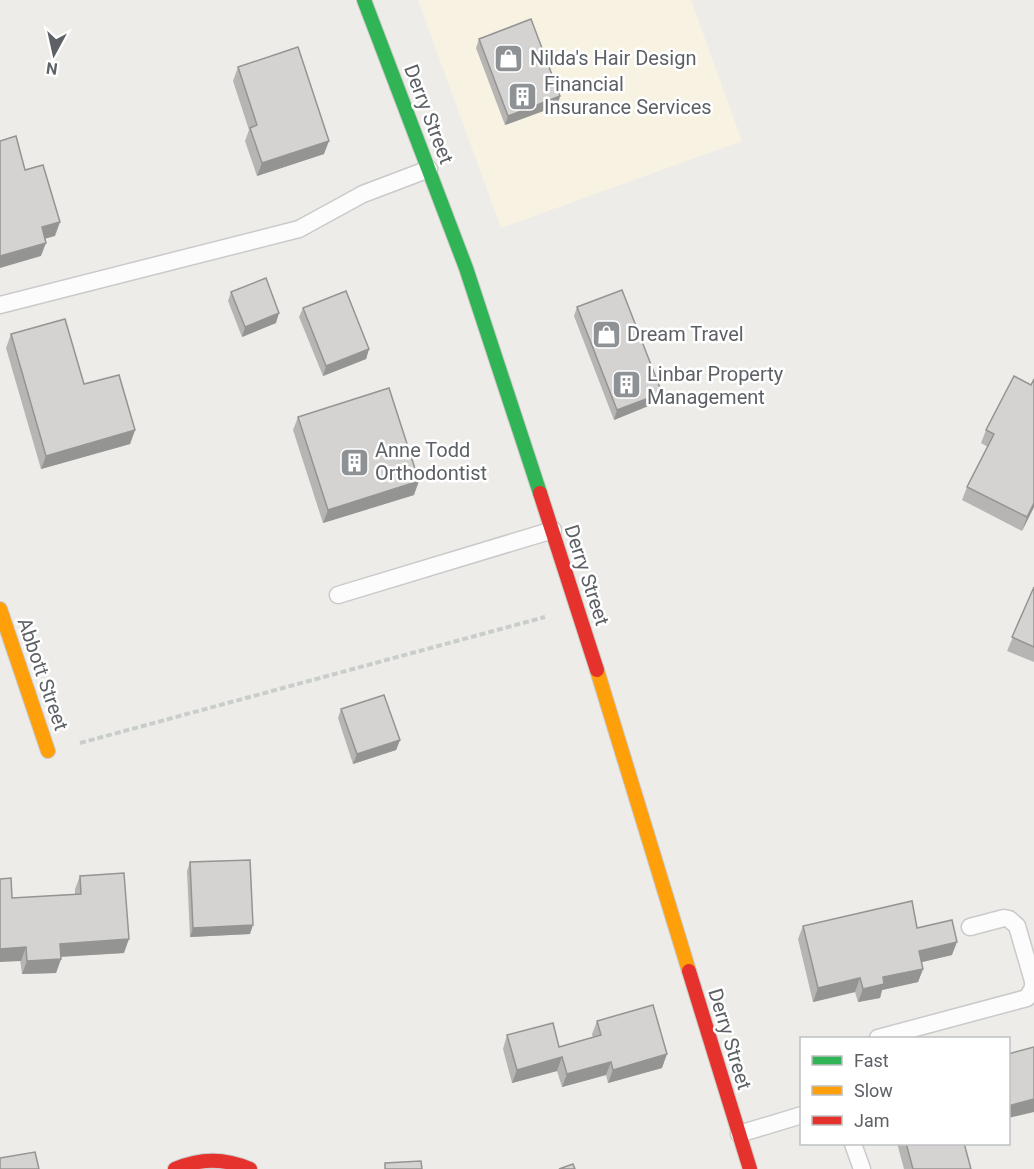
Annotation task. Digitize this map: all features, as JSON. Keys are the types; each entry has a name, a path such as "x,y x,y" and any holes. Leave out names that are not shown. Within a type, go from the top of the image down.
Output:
{"main road":[{"name":"Derry Street","path":"364,0 466,268 578,608 750,1169"},
{"name":"Abbott Street","path":"0,609 48,751"},
{"path":"175,1169 188,1163 208,1159 229,1161 250,1169"}],"lane":[{"path":"0,305 300,230 363,194 429,169"},
{"path":"338,595 552,530"},
{"path":"882,1037 1027,998 1031,994 1033,981 1017,926 1004,918 970,927"},
{"path":"739,1134 800,1115"},
{"path":"854,1145 862,1169"}],"path":[{"path":"48,751 578,608"}],"shaded area":[{"path":"418,0 691,0 742,141 501,228"}],"building":[{"path":"531,19 560,96 508,116 479,39"},
{"path":"298,47 329,141 262,163 250,128 257,125 238,67"},
{"path":"16,136 25,170 43,165 60,222 42,227 46,243 0,256 0,141"},
{"path":"266,278 279,313 245,327 231,292"},
{"path":"622,290 662,393 617,410 577,307"},
{"path":"346,291 369,349 326,366 303,308"},
{"path":"65,319 84,384 119,375 135,430 46,456 11,334"},
{"path":"1014,376 1031,385 1034,379 1034,503 1027,517 967,487 994,434 986,430"},
{"name":"Anne Todd Orthodontist","path":"389,388 419,481 328,510 298,417"},
{"path":"1034,587 1034,647 1012,637"},
{"path":"384,695 400,740 357,754 341,709"},
{"path":"250,860 253,925 193,928 190,862"},
{"path":"124,873 129,939 60,944 61,959 27,961 26,947 0,949 0,879 11,878 12,898 81,894 80,876"},
{"path":"912,901 917,928 952,920 957,942 919,951 923,969 883,977 884,984 863,989 860,978 818,988 803,926"},
{"path":"653,1005 667,1054 613,1070 611,1062 567,1074 562,1057 517,1070 507,1035 553,1023 559,1047 601,1035 597,1021"},
{"path":"1034,1047 1034,1099 1010,1105 1010,1053"},
{"path":"907,1145 965,1145 971,1169 913,1169"},
{"path":"35,1152 39,1169 0,1169 0,1158"},
{"path":"421,1161 422,1169 385,1169 385,1163"},
{"path":"573,1164 575,1169 559,1169"}],"traffic: fast":[{"path":"364,0 466,268 540,493"}],"traffic: slow":[{"path":"0,609 48,751"},
{"path":"597,670 689,971"}],"traffic: jam":[{"path":"540,493 597,670"},
{"path":"689,971 750,1169"},
{"path":"175,1169 203,1161 222,1161 250,1169"}],"place":[{"name":"Nilda's Hair Design","path":"509,58"},
{"name":"Financial Insurance Services","path":"523,96"},
{"name":"Dream Travel","path":"606,334"},
{"name":"Linbar Property Management","path":"626,385"},
{"name":"Anne Todd Orthodontist","path":"354,462"}]}
